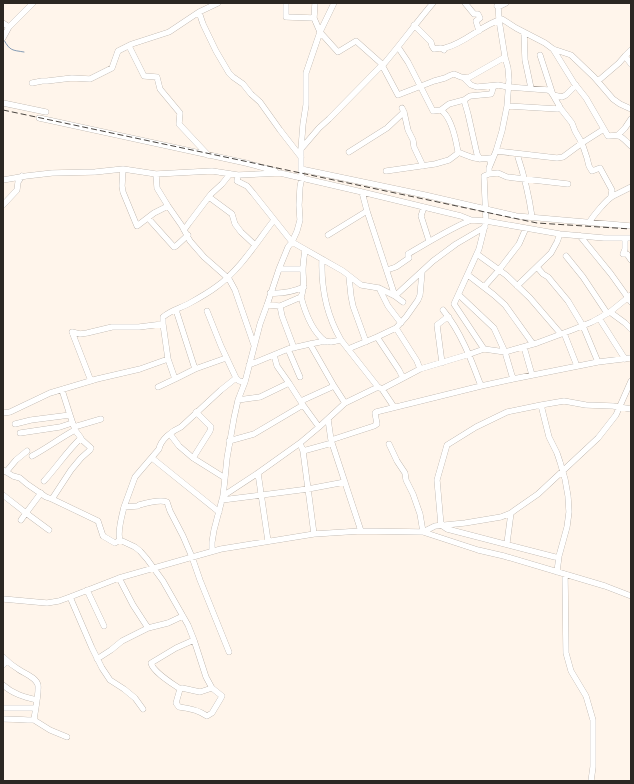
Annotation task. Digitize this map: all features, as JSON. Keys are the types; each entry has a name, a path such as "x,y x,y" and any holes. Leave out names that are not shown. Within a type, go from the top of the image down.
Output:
{"street":[{"path":"3,38 9,27 33,3"},
{"path":"32,83 72,78 90,79 112,68 118,51 169,32 199,12 218,3"},
{"path":"286,3 286,17 314,18"},
{"path":"315,3 314,18 320,32 338,52 356,41 382,65 398,95 454,74 464,78 471,85 477,87 498,85 548,90 551,92 572,123 582,143 592,171 600,168 612,190 611,196"},
{"path":"212,551 214,530 222,498 229,441 238,400 245,382 254,345 270,293 300,220 299,199 302,177 301,149 306,105 306,73 320,32 334,3"},
{"path":"301,149 319,128 382,65 433,3"},
{"path":"465,3 474,14 478,14 480,18 476,21 479,31"},
{"path":"486,175 502,131 510,80 499,20 500,4"},
{"path":"199,12 216,51 230,75 244,84 251,94 260,102 301,157"},
{"path":"414,25 431,42 434,48 441,48 444,50 445,48 460,42 502,19 553,49 571,55 586,68 613,99 631,109"},
{"path":"3,23 9,27"},
{"path":"524,32 525,60 531,88"},
{"path":"129,46 144,76 157,77 160,89 180,113 178,124 209,155"},
{"path":"398,47 408,62 433,111 441,110 450,104 464,100 470,96 491,94 493,87 498,85"},
{"path":"553,49 586,98 608,136 618,135 631,119"},
{"path":"598,81 620,63 624,56 631,50"},
{"path":"540,55 553,95"},
{"path":"624,56 631,64"},
{"path":"464,78 468,78 505,57"},
{"path":"553,95 563,97 576,85"},
{"path":"464,100 477,154 480,159"},
{"path":"3,103 46,112"},
{"path":"507,106 558,109 559,105"},
{"path":"349,152 387,128 403,110 414,147 423,166"},
{"path":"386,171 423,166 449,160 458,154 457,144 451,125 441,110"},
{"path":"39,118 246,163 461,216 471,220 486,221 560,234 628,238 623,254 627,254 631,260"},
{"path":"496,150 517,154 557,158 563,157 604,129"},
{"path":"618,135 631,146"},
{"path":"458,152 472,158 492,158 486,175 485,227 477,254 454,304 484,350"},
{"path":"517,154 525,179 532,217"},
{"path":"3,180 22,176 52,173 95,172 123,169 156,174 212,171 238,175 276,172 285,173"},
{"path":"123,169 122,186 137,226 154,213 168,206"},
{"path":"301,170 516,216 631,226"},
{"path":"486,175 498,173 507,177 568,184"},
{"path":"156,174 157,188 186,232 190,241 204,257 228,278 235,290 254,345"},
{"path":"148,218 174,247 176,246 186,232 189,223 209,197 230,174"},
{"path":"238,175 238,181 247,186 253,192 292,242 343,271 361,285 379,288 403,302"},
{"path":"3,205 17,190 18,182 22,176"},
{"path":"589,223 592,216 611,196 631,187"},
{"path":"362,192 395,296"},
{"path":"209,197 232,214 235,224 255,245"},
{"path":"424,207 421,216 429,241"},
{"path":"328,235 367,211"},
{"path":"175,379 168,359 163,317 168,313 190,304 228,278 242,263 274,220"},
{"path":"387,270 396,267 409,258 408,254 429,241 454,227 471,220"},
{"path":"395,296 433,261 456,244 485,227"},
{"path":"484,287 519,244 526,228"},
{"path":"517,286 551,253 558,242 560,234"},
{"path":"222,498 300,443 345,403 420,370 470,354 484,350 505,352 562,334 599,318 630,298 580,236"},
{"path":"305,250 303,269 304,287 301,297 303,305 315,330 319,337 325,342"},
{"path":"477,254 499,270 530,298 562,334 577,366"},
{"path":"566,256 583,277 608,313 631,329"},
{"path":"322,259 323,292 335,330 341,340 394,407"},
{"path":"537,267 548,277 561,293 583,326 598,362"},
{"path":"279,269 303,269"},
{"path":"348,349 378,337 396,328 401,323 418,300 420,295 422,272"},
{"path":"468,275 505,305 533,344"},
{"path":"349,277 353,306 366,342"},
{"path":"270,293 279,294 291,292 304,287"},
{"path":"379,288 388,306 401,323"},
{"path":"459,295 494,328 505,352 513,379"},
{"path":"267,305 280,306 301,297"},
{"path":"280,306 300,377"},
{"path":"176,310 194,369"},
{"path":"443,310 449,317 470,354 481,386"},
{"path":"207,311 220,346 236,378 239,381 245,382"},
{"path":"442,363 437,325 449,317"},
{"path":"303,451 374,426 377,424 376,412 532,375 598,362 628,359 599,318"},
{"path":"91,381 72,332 80,334 112,327 139,327 163,324"},
{"path":"396,328 417,361 420,370"},
{"path":"378,337 403,378"},
{"path":"249,365 291,348 341,340"},
{"path":"310,344 345,403"},
{"path":"524,347 532,375"},
{"path":"274,355 278,366 319,427"},
{"path":"158,387 194,369 226,358"},
{"path":"3,413 10,412 50,393 140,369 168,359"},
{"path":"120,540 120,523 135,477 159,449 163,440 181,427 196,412 236,378"},
{"path":"423,532 435,526 501,517 511,513 538,494 598,438 616,415 631,381"},
{"path":"238,400 260,397 289,383"},
{"path":"229,441 254,434 302,403 334,386"},
{"path":"52,499 71,470 91,448 81,439 74,427 62,390"},
{"path":"441,525 437,480 447,445 476,427 508,412 564,401 586,405 631,409"},
{"path":"541,405 548,437 558,458 566,487 569,512 557,572"},
{"path":"193,458 211,427 196,412"},
{"path":"15,424 70,414"},
{"path":"20,433 60,427 74,427 102,419"},
{"path":"328,419 332,441 361,531"},
{"path":"32,456 63,437 74,427"},
{"path":"170,434 193,458 225,478"},
{"path":"44,481 68,450 81,438"},
{"path":"300,443 303,451 314,534"},
{"path":"388,444 405,473 406,480 420,514 423,532"},
{"path":"27,451 4,471 20,478 26,484 46,497 98,521 103,536 115,543 120,540"},
{"path":"152,458 219,512"},
{"path":"258,473 268,541"},
{"path":"222,498 308,489 345,482"},
{"path":"21,520 41,493"},
{"path":"3,495 49,530"},
{"path":"124,507 138,506 164,500 167,502 192,557 229,652"},
{"path":"507,544 511,513"},
{"path":"441,525 447,529 555,557"},
{"path":"3,599 47,603 60,601 119,578 212,551 314,534 361,531 423,532 478,550 504,556 605,586 631,596"},
{"path":"120,540 140,551 163,581 183,616 194,640 206,677 212,688 222,696 212,713 207,716 205,714 179,707 176,702 180,689"},
{"path":"566,574 566,653 571,671 586,696 593,720 593,767 591,781"},
{"path":"119,578 132,605 148,628"},
{"path":"88,590 104,626"},
{"path":"70,597 102,668 110,680 135,698 143,709"},
{"path":"97,658 111,650 122,641 148,628 183,616"},
{"path":"194,640 176,648 151,663 152,667 180,689 182,688 200,692 212,688"},
{"path":"4,661 36,681 38,685 34,720"},
{"path":"3,686 12,692 36,700"},
{"path":"3,708 36,708"},
{"path":"3,719 12,718 17,720 34,720 50,730 67,737"}],"waterway":[{"path":"4,40 12,49 24,52"}],"railway":[{"path":"3,110 537,223 631,229"}]}
